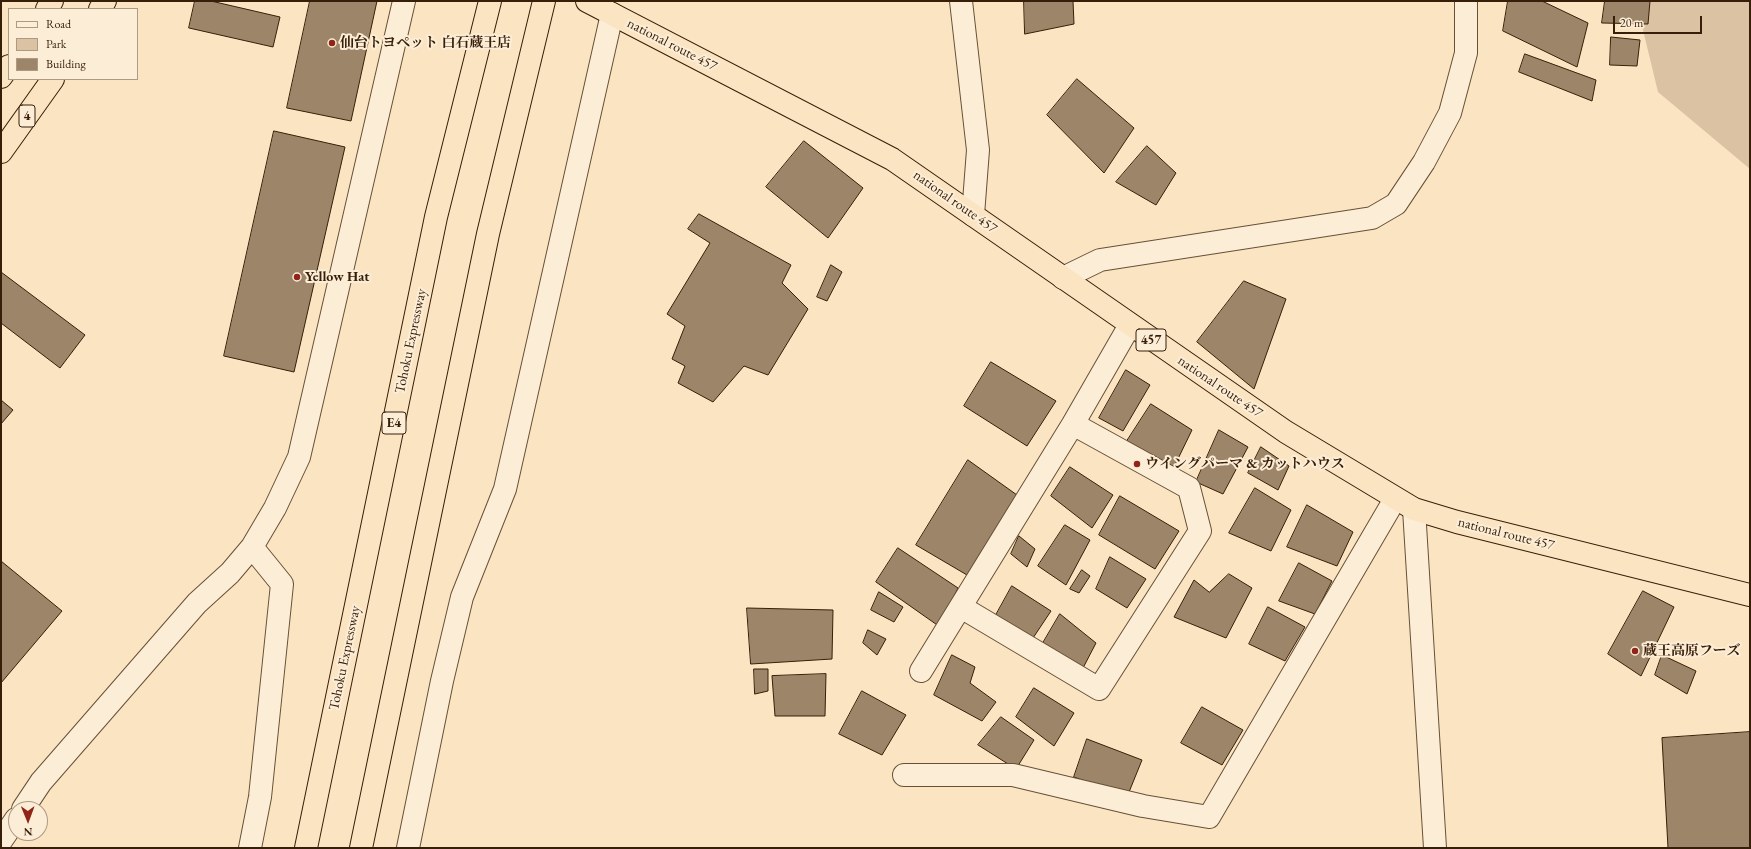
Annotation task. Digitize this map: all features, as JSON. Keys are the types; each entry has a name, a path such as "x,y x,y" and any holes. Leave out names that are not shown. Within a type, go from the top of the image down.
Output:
{"highway":[{"name":"Tohoku Expressway","path":"306,848 436,217 490,1"},
{"path":"361,848 488,234 544,1"},
{"name":"national route 457","path":"587,1 892,159 1286,432 1395,499 1414,509 1457,522 1750,595"},
{"path":"1,76 8,67"},
{"name":"4","path":"1,152 52,80"}],"street":[{"path":"28,801 41,782 197,603 230,573 252,547 275,508 298,457 404,1"},
{"path":"961,1 978,150 973,215"},
{"path":"1063,278 1100,260 1372,218 1396,204 1424,162 1450,113 1466,53 1466,1"},
{"path":"408,848 442,681 462,597 504,489 612,14"},
{"path":"921,671 1073,424 1130,325"},
{"path":"961,607 1099,690 1200,531 1189,488 1073,424"},
{"path":"904,775 1013,775 1143,806 1209,817 1395,499"},
{"path":"1414,509 1436,848"},
{"path":"250,848 260,797 282,584 252,547"},
{"path":"1,841 8,831"}],"green space":[{"path":"1636,1 1750,1 1750,169 1658,92"}],"building":[{"path":"195,1 211,1 280,17 273,47 189,28"},
{"path":"310,1 377,1 351,121 287,108"},
{"path":"1024,1 1073,1 1074,24 1025,34"},
{"path":"1508,1 1542,1 1588,23 1577,67 1503,31"},
{"path":"1605,1 1650,1 1648,24 1602,23"},
{"path":"1611,37 1640,40 1637,66 1610,65"},
{"path":"1525,54 1596,80 1592,101 1519,72"},
{"path":"1077,79 1134,128 1104,173 1047,115"},
{"path":"274,131 345,147 294,372 224,356"},
{"path":"804,141 863,188 828,238 766,187"},
{"path":"1147,146 1176,173 1156,205 1116,182"},
{"path":"699,214 791,265 782,283 808,309 768,375 744,366 713,402 678,383 685,366 672,359 685,326 667,314 710,243 688,229"},
{"path":"831,265 842,272 827,301 817,297"},
{"path":"1,272 85,335 60,368 1,323"},
{"path":"1244,281 1286,299 1254,389 1197,342"},
{"path":"991,362 1056,401 1027,446 964,406"},
{"path":"1126,370 1150,385 1123,431 1099,418"},
{"path":"1,400 13,410 1,424"},
{"path":"1151,404 1192,430 1174,467 1127,441"},
{"path":"1219,430 1248,447 1223,494 1196,482"},
{"path":"1261,447 1289,466 1278,490 1248,473"},
{"path":"968,460 1017,495 967,575 916,545"},
{"path":"1070,467 1113,495 1092,528 1051,496"},
{"path":"1255,488 1291,510 1271,551 1229,533"},
{"path":"1120,496 1179,531 1155,569 1099,535"},
{"path":"1307,505 1353,532 1337,566 1287,547"},
{"path":"1065,525 1090,540 1066,585 1038,566"},
{"path":"1019,536 1035,549 1027,567 1011,554"},
{"path":"898,548 958,588 940,627 876,582"},
{"path":"1110,557 1146,579 1127,608 1096,589"},
{"path":"1,561 62,611 1,683"},
{"path":"1299,563 1332,581 1315,614 1279,601"},
{"path":"1082,570 1090,576 1079,593 1070,589"},
{"path":"1229,574 1252,588 1226,638 1174,617 1194,580 1209,592"},
{"path":"1012,586 1051,611 1033,638 996,615"},
{"path":"1643,591 1674,607 1641,676 1608,654"},
{"path":"879,592 903,607 894,622 871,610"},
{"path":"1268,607 1305,627 1285,661 1249,644"},
{"path":"747,608 833,610 832,659 751,664"},
{"path":"1060,614 1096,643 1083,668 1043,643"},
{"path":"868,630 886,639 877,655 863,643"},
{"path":"952,655 975,667 970,683 996,702 982,721 934,695"},
{"path":"1662,655 1696,671 1687,694 1655,675"},
{"path":"754,669 768,669 768,691 755,694"},
{"path":"826,674 825,716 775,716 772,676"},
{"path":"1034,688 1074,713 1054,746 1016,717"},
{"path":"862,691 906,715 882,755 839,734"},
{"path":"1202,707 1243,730 1222,765 1181,743"},
{"path":"1001,717 1034,740 1016,769 978,745"},
{"path":"1750,732 1750,848 1668,848 1662,738"},
{"path":"1087,739 1142,760 1127,797 1074,777"}],"place":[{"name":"仙台トヨペット 白石蔵王店","path":"332,43"},
{"name":"Yellow Hat","path":"297,277"},
{"name":"ウイングパーマ & カットハウス","path":"1137,464"},
{"name":"蔵王高原フーズ","path":"1635,651"}]}
